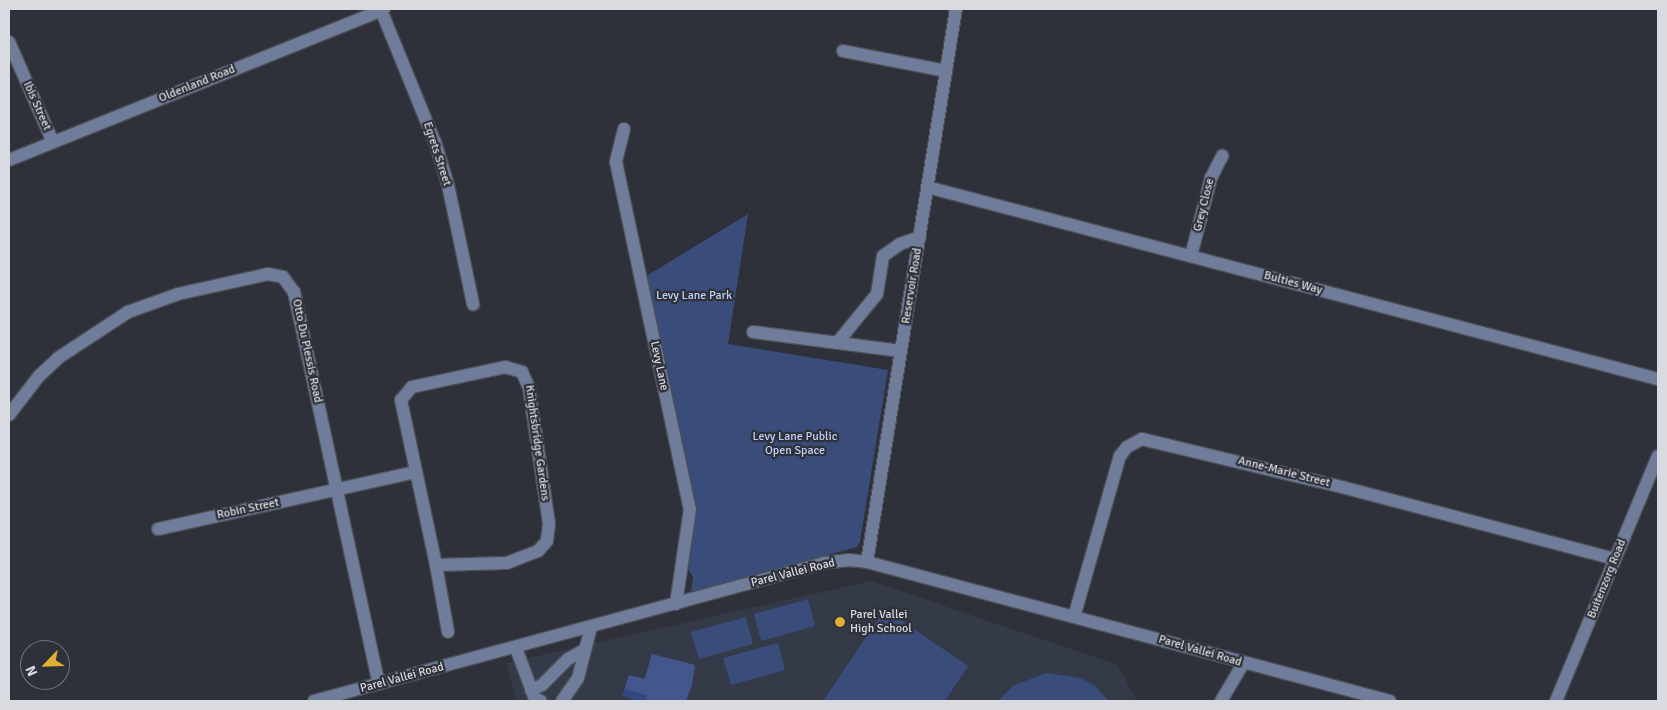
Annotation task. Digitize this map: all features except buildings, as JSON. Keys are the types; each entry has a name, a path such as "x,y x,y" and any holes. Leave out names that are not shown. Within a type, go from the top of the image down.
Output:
{"street":[{"name":"Oldenland Road","path":"9,160 383,9"},
{"name":"Egrets Street","path":"383,9 435,142 448,185 473,304"},
{"name":"Reservoir Road","path":"867,562 956,9"},
{"name":"Ibis Street","path":"9,42 53,142"},
{"path":"843,51 946,71"},
{"name":"Levy Lane","path":"624,129 616,162 690,509 676,604"},
{"name":"Grey Close","path":"1191,256 1210,178 1222,156"},
{"name":"Bulties Way","path":"927,187 1658,379"},
{"path":"836,343 877,294 883,256 900,244 920,237"},
{"name":"Otto Du Plessis Road","path":"9,416 39,376 58,358 128,312 178,294 276,274 288,281 294,292 379,684"},
{"path":"753,332 901,351"},
{"name":"Knightsbridge Gardens","path":"436,565 507,563 538,551 547,541 548,524 529,388 522,372 505,368 406,390 401,407 436,565 448,632"},
{"name":"Anne-Marie Street","path":"1074,617 1120,456 1127,447 1142,439 1342,486 1614,559"},
{"name":"Buitenzorg Road","path":"1556,701 1658,456"},
{"path":"337,489 415,472"},
{"name":"Robin Street","path":"158,528 337,489"},
{"name":"Parel Vallei Road","path":"314,701 516,648 824,563 867,562 1243,664 1390,701"},
{"path":"562,701 578,678 584,650 592,627"},
{"path":"516,648 536,698"},
{"path":"536,698 542,685 568,659 584,650"},
{"path":"1221,701 1243,664"}],"shaded area":[{"name":"Parel Vallei High School","path":"871,581 1118,665 1137,701 517,701 506,663"}],"green space":[{"name":"Levy Lane Public Open Space","path":"748,214 728,344 888,370 860,541 857,547 691,592 693,577 686,566 697,509 682,456 684,448 647,291 648,275"},
{"path":"808,599 815,626 761,641 754,614"},
{"path":"885,609 968,666 945,701 823,701"},
{"path":"746,617 753,644 699,659 691,632"},
{"path":"778,643 785,670 731,685 723,658"},
{"path":"1046,673 1080,678 1095,686 1109,701 998,701 1013,686"}],"place":[{"name":"Parel Vallei High School","path":"840,622"}],"park label":[{"name":"Levy Lane Park","path":"694,296"}]}
